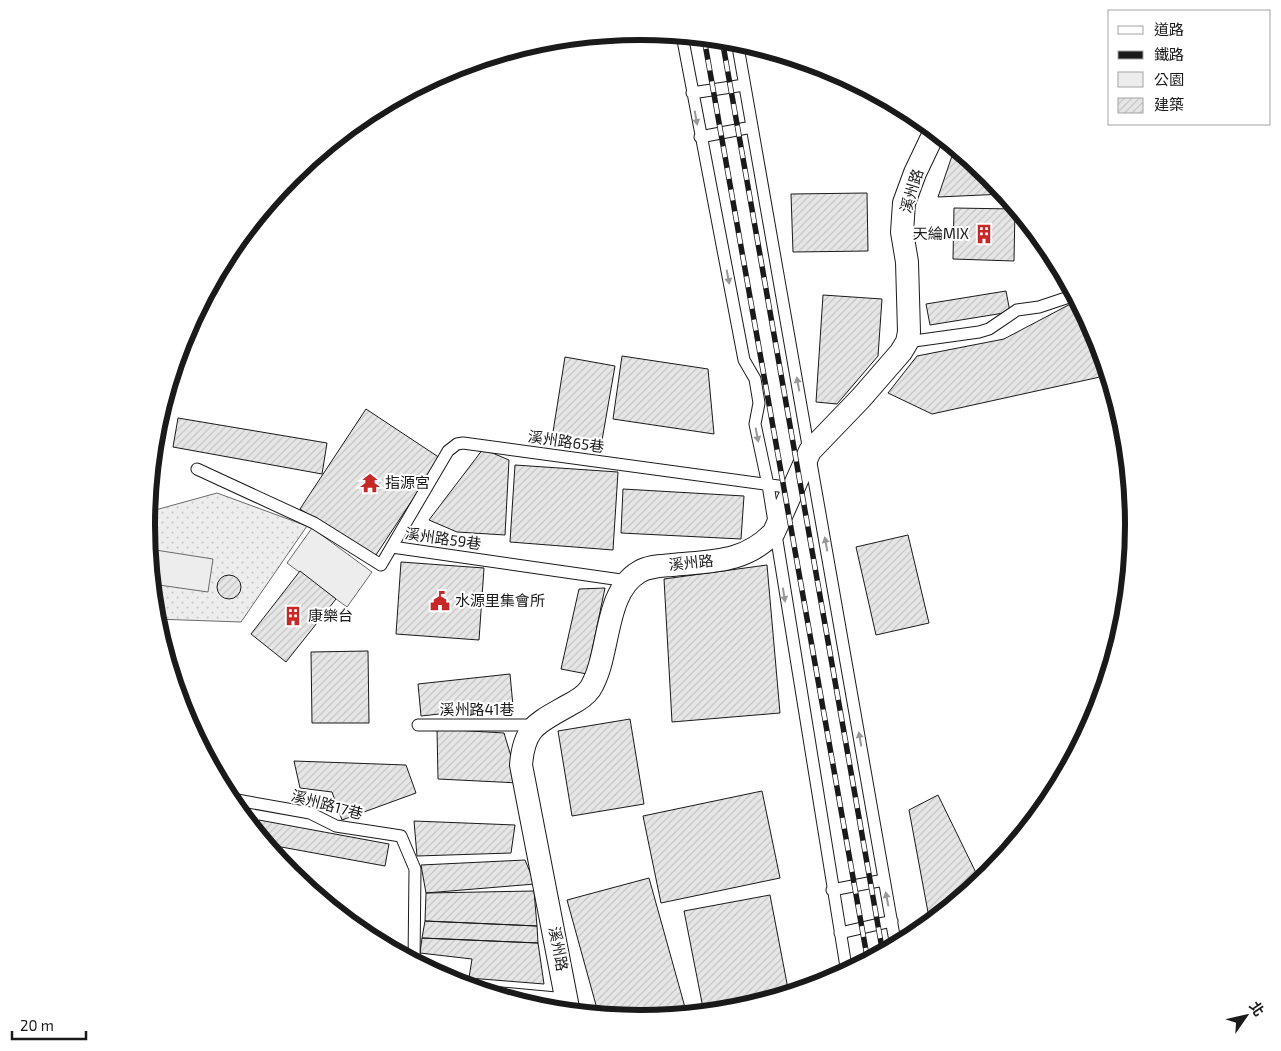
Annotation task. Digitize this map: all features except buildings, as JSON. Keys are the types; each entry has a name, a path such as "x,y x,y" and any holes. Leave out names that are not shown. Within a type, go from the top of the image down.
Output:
{"street":[{"name":"溪州路","path":"628,581 639,572 652,567 716,561 756,549 774,532 810,451 861,398 907,342 907,262 902,232 904,203 915,173 932,137"},
{"path":"535,725 578,700 589,690 597,673 615,606 628,581"},
{"name":"溪州路","path":"535,725 523,744 521,765 568,1006"}],"lane":[{"path":"683,42 744,360 755,379 759,403 755,424 768,486 846,965"},
{"path":"738,50 895,939"},
{"path":"692,93 744,85"},
{"path":"700,137 752,127"},
{"path":"907,342 989,330 1017,310 1039,307 1069,297"},
{"name":"溪州路65巷","path":"392,547 448,452 457,444 463,443 793,488"},
{"name":"溪州路59巷","path":"197,469 314,523 381,565 392,547 628,581"},
{"name":"溪州路41巷","path":"418,725 535,725"},
{"name":"溪州路17巷","path":"241,801 310,813 336,826 401,836 415,869 414,955"},
{"path":"832,890 884,880"},
{"path":"840,933 892,921"}],"green space":[{"path":"217,493 307,526 241,622 164,619 156,557 156,510"}],"shaded area":[{"path":"312,528 372,572 347,607 287,563"},
{"path":"156,550 213,559 208,592 159,585"}],"railway":[{"path":"705,44 867,955"},
{"path":"723,47 882,947"}],"place":[{"name":"天綸MIX","path":"984,234"},
{"name":"指源宮","path":"370,483"},
{"name":"水源里集會所","path":"440,601"},
{"name":"康樂台","path":"293,616"}]}
